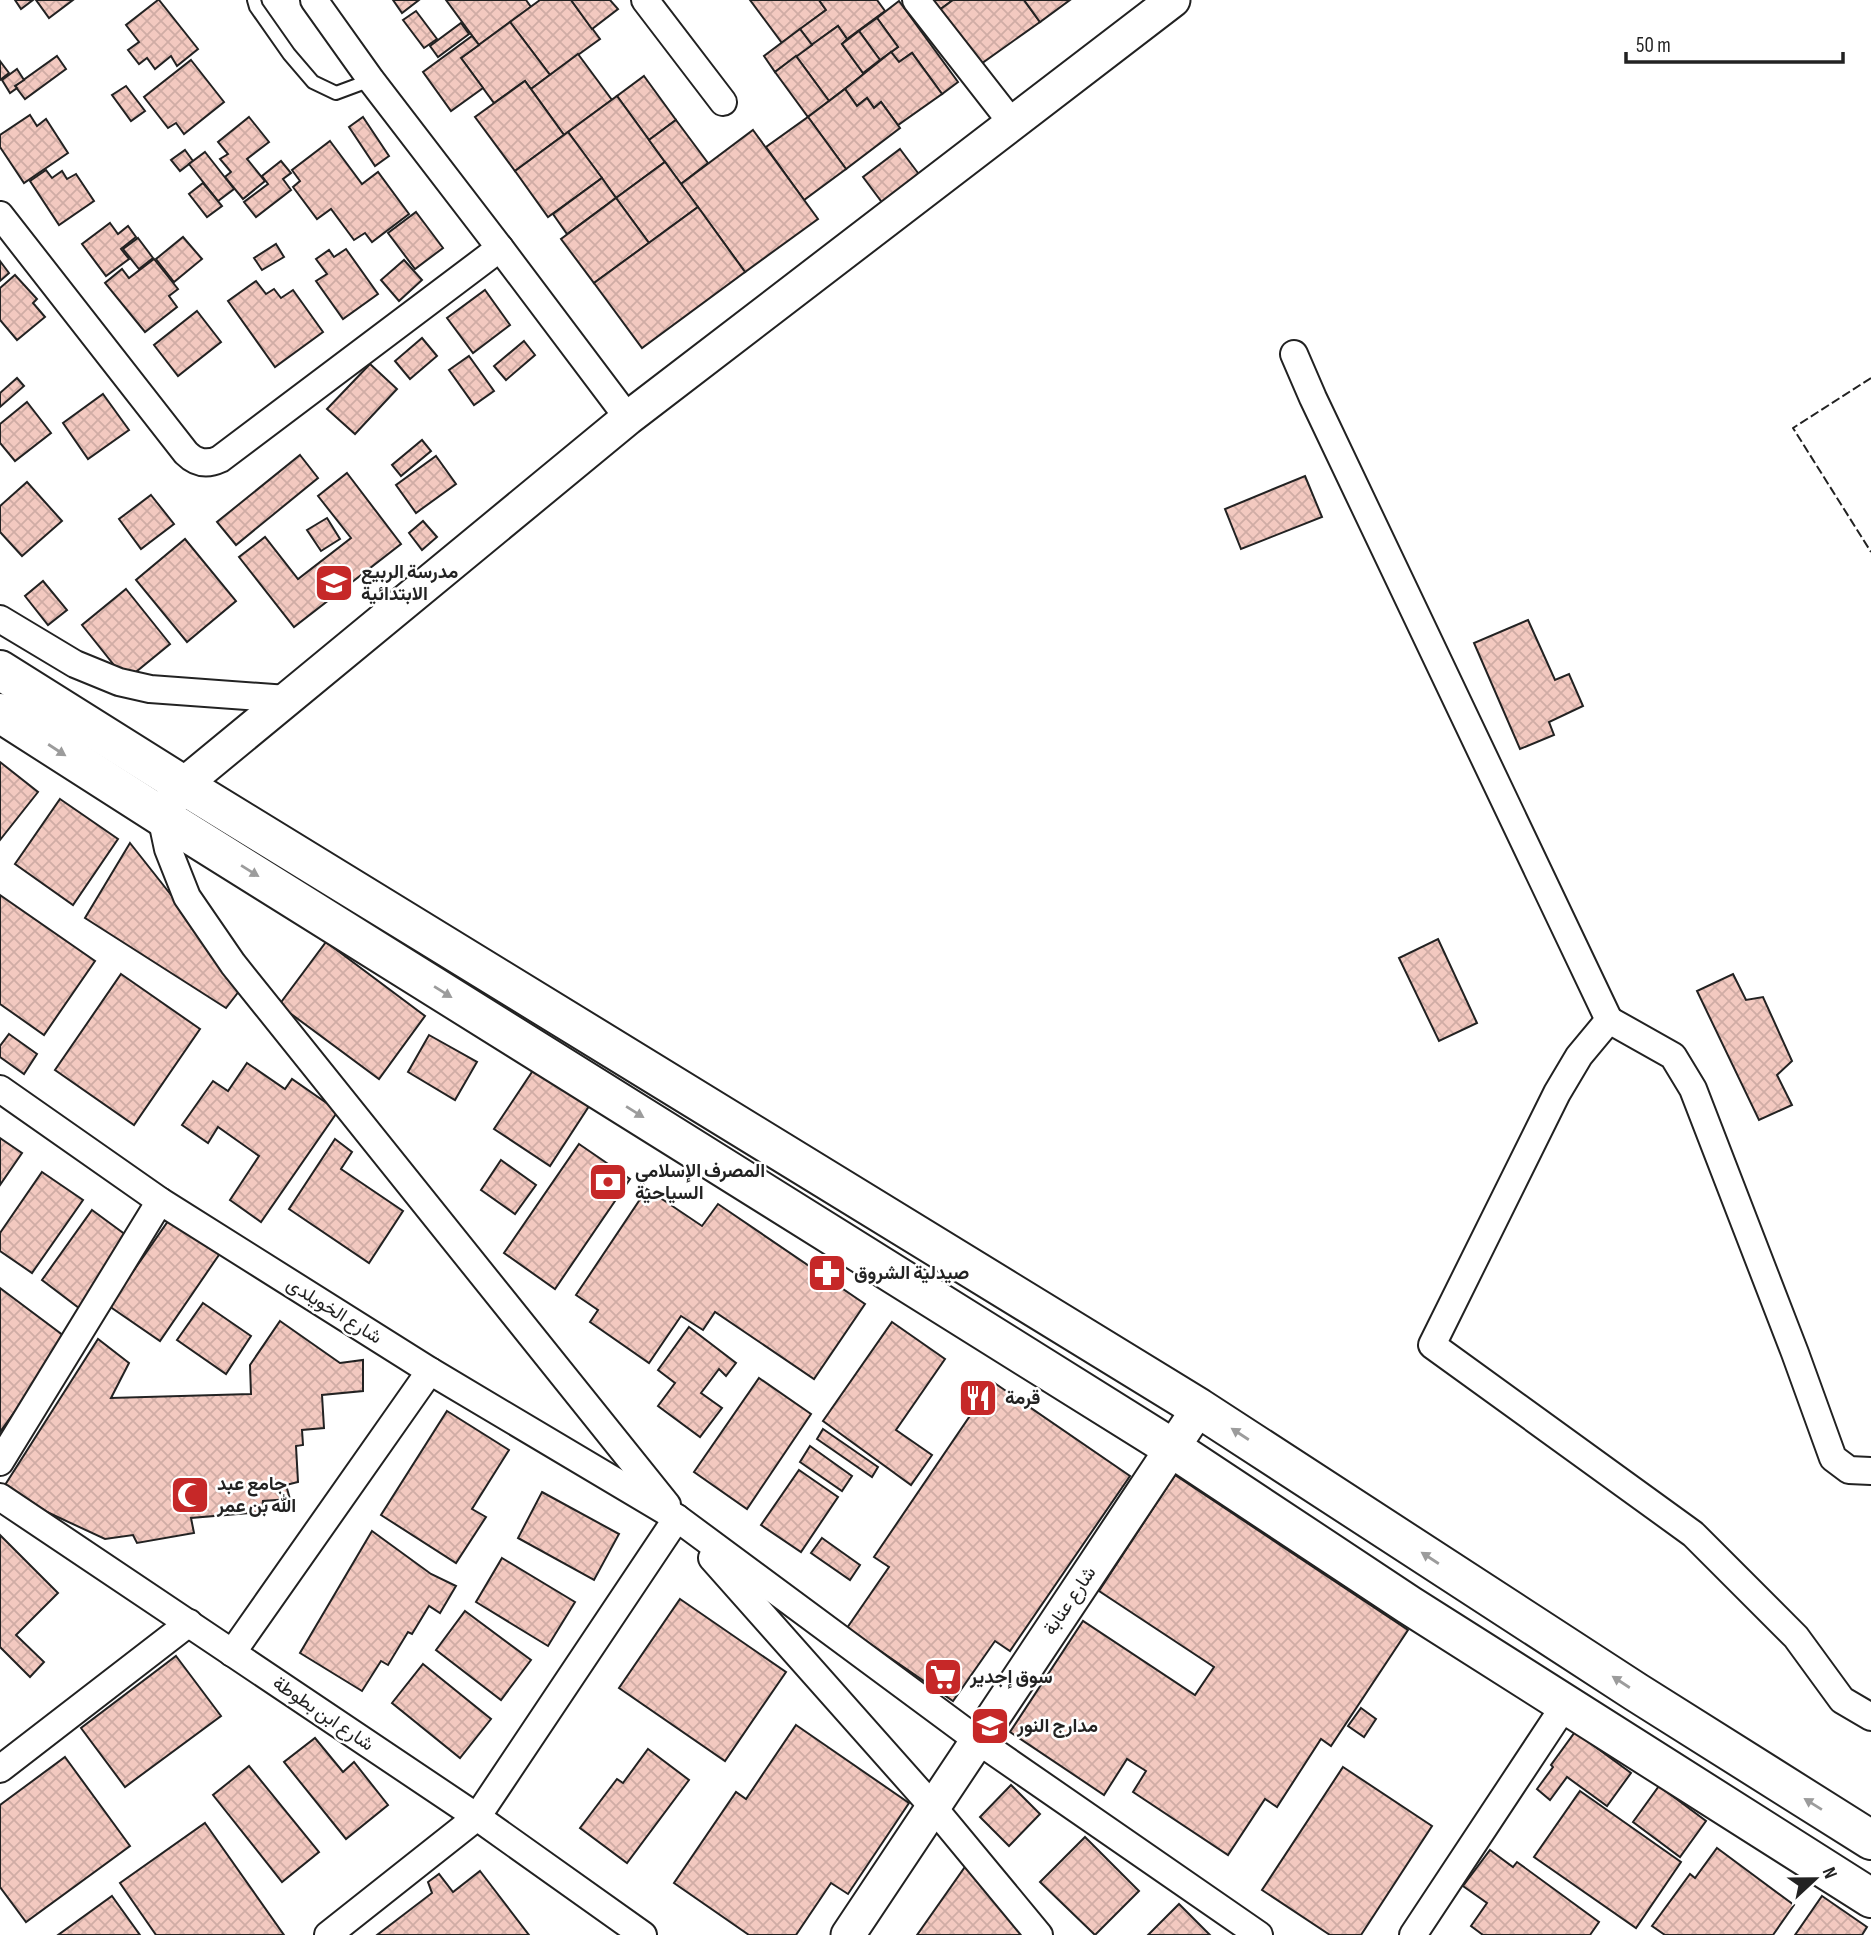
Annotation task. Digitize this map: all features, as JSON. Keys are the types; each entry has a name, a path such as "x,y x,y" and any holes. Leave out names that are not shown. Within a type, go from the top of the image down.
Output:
{"main road":[{"path":"0,670 1199,1408 1625,1685 1871,1840"},
{"path":"0,713 1172,1448 1409,1605 1871,1899"}],"street":[{"path":"646,0 723,102"},
{"path":"916,0 1012,124"},
{"path":"1039,1935 933,1807 677,1518 233,964 187,897 168,849 161,816 183,785 628,418 1173,0"},
{"path":"318,1 371,80 628,418"},
{"path":"0,215 186,453 193,460 202,463 220,460 500,248"},
{"path":"1294,354 1312,398 1609,1020 1674,1056 1693,1089 1833,1458 1849,1470 1871,1471"},
{"path":"0,619 75,664 119,682 150,689 287,699"},
{"path":"1609,1020 1579,1056 1557,1093 1432,1345 1693,1534 1796,1637 1842,1700 1871,1717"},
{"name":"شارع الخويلدى","path":"0,1089 159,1200 430,1371 677,1518"},
{"path":"0,1462 159,1200"},
{"path":"232,1653 430,1371"},
{"name":"شارع عنابة","path":"848,1935 1199,1408"},
{"name":"شارع ابن بطوطة","path":"0,1497 477,1817 643,1935"},
{"path":"677,1518 978,1740 1259,1935"},
{"path":"328,1935 477,1817 677,1518"},
{"path":"0,1769 189,1623"},
{"path":"1413,1935 1565,1705"}],"lane":[{"path":"254,0 256,7 289,54 313,82 336,93 371,80"}],"building":[{"path":"15,0 33,0 21,9"},
{"path":"36,0 73,0 49,18"},
{"path":"158,0 198,49 177,66 171,56 155,69 147,58 139,64 128,50 139,42 126,25"},
{"path":"393,0 419,0 402,13"},
{"path":"446,0 526,0 531,7 479,45"},
{"path":"540,0 571,0 600,39 550,75 510,22"},
{"path":"571,0 610,0 618,9 592,29"},
{"path":"750,0 819,0 826,10 782,43"},
{"path":"819,0 877,0 885,11 847,39 838,26 812,45 800,29 826,10"},
{"path":"930,0 953,0 938,11"},
{"path":"953,0 1024,0 1040,22 978,66 938,11"},
{"path":"1024,0 1070,0 1040,22"},
{"path":"899,1 958,82 942,94 912,53 899,62 891,52 898,47 877,18"},
{"path":"416,11 437,39 424,48 403,20"},
{"path":"877,18 898,47 880,60 859,31"},
{"path":"510,22 550,75 531,89 525,81 494,103 461,58"},
{"path":"461,23 469,34 438,57 430,46"},
{"path":"838,26 847,39 842,44 864,74 829,101 796,56"},
{"path":"800,29 812,45 775,72 764,56"},
{"path":"859,31 880,60 863,73 842,44"},
{"path":"472,36 479,45 461,58 483,88 451,111 423,72"},
{"path":"891,52 899,62 912,53 942,94 898,125 881,102 874,108 867,98 857,106 845,89"},
{"path":"578,54 612,100 564,135 531,89"},
{"path":"57,56 66,69 25,99 15,86"},
{"path":"796,56 829,101 808,117 775,72"},
{"path":"191,60 224,102 184,134 176,123 168,128 144,97"},
{"path":"0,61 9,73 0,80"},
{"path":"17,69 24,80 10,93 2,80"},
{"path":"644,76 676,120 649,140 617,96"},
{"path":"525,81 564,135 515,171 475,117"},
{"path":"126,86 145,111 131,121 112,95"},
{"path":"845,89 857,106 867,98 874,108 881,102 900,128 846,169 808,117"},
{"path":"617,96 665,162 616,198 568,132"},
{"path":"30,115 37,126 46,119 68,153 24,183 0,147 0,135"},
{"path":"249,117 269,142 247,159 265,181 243,199 225,177 231,172 220,159 228,154 218,142"},
{"path":"363,117 389,156 375,166 349,127"},
{"path":"808,117 846,169 804,200 766,147"},
{"path":"676,120 708,163 681,184 649,140"},
{"path":"753,130 818,219 745,272 681,184"},
{"path":"568,132 602,178 548,217 515,171"},
{"path":"330,141 362,184 378,172 409,214 372,242 365,233 354,240 331,209 317,219 293,187 300,181 292,170"},
{"path":"900,149 921,177 884,205 863,177"},
{"path":"185,150 193,161 180,171 171,160"},
{"path":"205,152 234,189 218,201 189,164"},
{"path":"281,161 291,173 283,179 291,190 256,217 244,202 268,184 262,176"},
{"path":"665,162 698,207 649,243 616,198"},
{"path":"46,170 52,178 62,171 67,179 76,174 94,201 59,225 30,181"},
{"path":"602,178 616,198 567,234 553,214"},
{"path":"203,183 222,206 207,217 189,194"},
{"path":"616,198 649,243 594,283 561,239"},
{"path":"698,207 745,272 642,348 594,283"},
{"path":"416,212 443,248 415,269 388,233"},
{"path":"110,223 118,234 128,226 136,237 121,249 129,259 106,276 82,244"},
{"path":"183,237 202,259 174,282 156,259"},
{"path":"138,238 153,258 139,269 123,249"},
{"path":"276,244 284,257 262,270 254,258"},
{"path":"346,249 378,294 343,319 316,281 327,274 316,259 329,250 334,257"},
{"path":"154,259 178,289 169,296 177,307 145,332 105,283 122,269 129,278"},
{"path":"404,260 422,280 399,301 381,280"},
{"path":"0,261 9,273 0,281"},
{"path":"15,275 37,299 33,303 45,317 17,340 0,320 0,288"},
{"path":"256,281 266,294 274,289 281,298 293,290 323,332 275,367 228,301"},
{"path":"485,290 510,325 473,353 447,318"},
{"path":"197,311 221,342 178,376 154,345"},
{"path":"422,338 437,356 410,379 395,361"},
{"path":"524,341 535,355 506,380 494,366"},
{"path":"469,356 494,391 474,405 449,370"},
{"path":"370,364 397,389 355,434 327,409"},
{"path":"17,378 24,386 0,407 0,393"},
{"path":"103,394 129,430 88,459 63,423"},
{"path":"27,402 51,433 15,461 0,443 0,424"},
{"path":"422,440 431,451 401,476 392,465"},
{"path":"300,455 318,478 236,545 217,522"},
{"path":"436,456 456,484 416,513 396,485"},
{"path":"347,473 401,544 294,627 239,557 265,537 298,579 351,538 318,496"},
{"path":"1305,476 1322,517 1241,549 1225,509"},
{"path":"27,482 62,521 22,556 0,532 0,506"},
{"path":"151,495 174,524 141,549 119,519"},
{"path":"327,518 340,539 321,551 307,530"},
{"path":"423,521 437,537 422,550 409,533"},
{"path":"185,539 236,601 187,642 136,580"},
{"path":"43,581 67,610 48,625 25,596"},
{"path":"126,589 170,644 126,680 82,625"},
{"path":"1528,620 1555,680 1569,674 1583,706 1549,722 1554,735 1520,749 1474,643"},
{"path":"0,762 38,792 0,840"},
{"path":"60,799 118,839 73,905 15,864"},
{"path":"130,843 243,986 226,1008 85,918"},
{"path":"0,895 95,961 44,1035 0,1004"},
{"path":"1438,939 1477,1023 1439,1041 1399,958"},
{"path":"326,942 425,1016 379,1079 279,1005"},
{"path":"121,974 200,1029 134,1125 55,1070"},
{"path":"1733,974 1746,1000 1763,997 1792,1061 1777,1075 1792,1105 1759,1120 1697,991"},
{"path":"9,1034 37,1054 24,1074 0,1057 0,1046"},
{"path":"429,1035 477,1062 455,1100 408,1072"},
{"path":"247,1063 285,1089 292,1079 338,1111 261,1222 230,1200 259,1156 218,1127 208,1143 182,1125 213,1081 228,1091"},
{"path":"538,1063 593,1100 550,1166 494,1129"},
{"path":"0,1138 22,1153 0,1185"},
{"path":"335,1139 352,1152 341,1169 403,1211 369,1263 289,1209"},
{"path":"579,1144 630,1179 555,1289 504,1253"},
{"path":"501,1160 536,1185 515,1214 481,1190"},
{"path":"42,1172 83,1200 32,1273 0,1251 0,1233"},
{"path":"647,1189 702,1226 718,1204 865,1304 814,1379 715,1312 703,1330 681,1316 649,1363 590,1322 598,1310 576,1295"},
{"path":"92,1210 130,1238 79,1308 42,1280"},
{"path":"173,1214 223,1249 160,1341 109,1306"},
{"path":"0,1288 68,1339 0,1432"},
{"path":"203,1303 251,1336 226,1374 177,1340"},
{"path":"280,1321 340,1363 363,1360 363,1391 322,1395 324,1428 302,1430 303,1445 296,1446 298,1482 286,1485 290,1499 263,1501 262,1512 191,1518 194,1533 137,1543 133,1535 105,1539 47,1512 5,1485 98,1339 129,1363 111,1398 251,1394 250,1365"},
{"path":"892,1322 945,1359 896,1430 932,1455 911,1485 823,1421"},
{"path":"689,1327 736,1363 726,1376 719,1369 701,1393 722,1408 700,1437 658,1406 675,1383 658,1370"},
{"path":"759,1378 811,1414 747,1509 694,1472"},
{"path":"993,1382 1130,1476 1010,1651 995,1641 953,1701 847,1628 889,1567 874,1557"},
{"path":"447,1411 509,1450 472,1509 486,1517 456,1563 381,1515"},
{"path":"823,1429 878,1467 872,1477 817,1439"},
{"path":"810,1446 852,1476 842,1491 800,1462"},
{"path":"799,1470 838,1497 801,1552 761,1525"},
{"path":"1175,1475 1408,1630 1331,1746 1321,1739 1277,1807 1265,1799 1228,1855 1133,1792 1146,1771 1127,1759 1104,1795 1010,1732 1083,1621 1195,1695 1214,1667 1099,1591"},
{"path":"542,1492 619,1534 594,1580 518,1538"},
{"path":"372,1531 431,1574 456,1586 440,1613 429,1606 412,1634 408,1632 388,1665 381,1661 362,1691 300,1653"},
{"path":"0,1535 58,1593 16,1635 44,1662 30,1677 0,1647"},
{"path":"822,1538 860,1565 850,1580 811,1553"},
{"path":"502,1558 575,1602 548,1646 476,1602"},
{"path":"680,1599 786,1672 725,1761 619,1688"},
{"path":"465,1611 531,1660 501,1700 436,1650"},
{"path":"176,1656 221,1716 125,1787 81,1728"},
{"path":"423,1664 491,1719 460,1758 392,1703"},
{"path":"1361,1708 1376,1719 1364,1737 1348,1726"},
{"path":"796,1725 909,1803 848,1894 831,1883 796,1935 749,1935 674,1883 736,1792 746,1799"},
{"path":"1575,1732 1631,1773 1607,1806 1567,1777 1550,1800 1537,1789"},
{"path":"315,1738 343,1772 354,1762 388,1805 346,1839 284,1762"},
{"path":"648,1749 689,1780 627,1863 580,1828 617,1779 623,1783"},
{"path":"65,1757 130,1846 26,1922 0,1887 0,1805"},
{"path":"249,1766 319,1852 282,1882 213,1795"},
{"path":"1343,1767 1432,1826 1361,1935 1330,1935 1262,1890"},
{"path":"1011,1785 1040,1814 1009,1846 980,1817"},
{"path":"1659,1786 1706,1821 1680,1857 1633,1822"},
{"path":"1580,1791 1681,1862 1636,1928 1534,1857"},
{"path":"205,1823 284,1935 156,1935 120,1883"},
{"path":"1085,1837 1139,1891 1095,1935 1040,1882"},
{"path":"1717,1848 1794,1905 1773,1935 1665,1935 1652,1926 1690,1874 1695,1878"},
{"path":"1490,1850 1513,1867 1517,1862 1599,1922 1590,1935 1483,1935 1471,1926 1487,1903 1463,1886"},
{"path":"967,1864 1024,1935 917,1935"},
{"path":"480,1871 529,1935 377,1935 432,1893 428,1882 439,1874 453,1892"},
{"path":"112,1896 140,1935 58,1935"},
{"path":"1822,1896 1867,1927 1862,1935 1795,1935"},
{"path":"1179,1904 1210,1935 1148,1935"}],"fence":[{"path":"1871,378 1793,428 1871,552"}],"place":[{"name":"مدرسة الربيع الابتدائية","path":"334,583"},
{"name":"المصرف الإسلامي السياحية","path":"608,1182"},
{"name":"صيدلية الشروق","path":"827,1273"},
{"name":"قرمة","path":"978,1398"},
{"name":"جامع عبد الله بن عمر","path":"190,1495"},
{"name":"سوق إجدير","path":"943,1677"},
{"name":"مدارج النور","path":"990,1726"}]}
